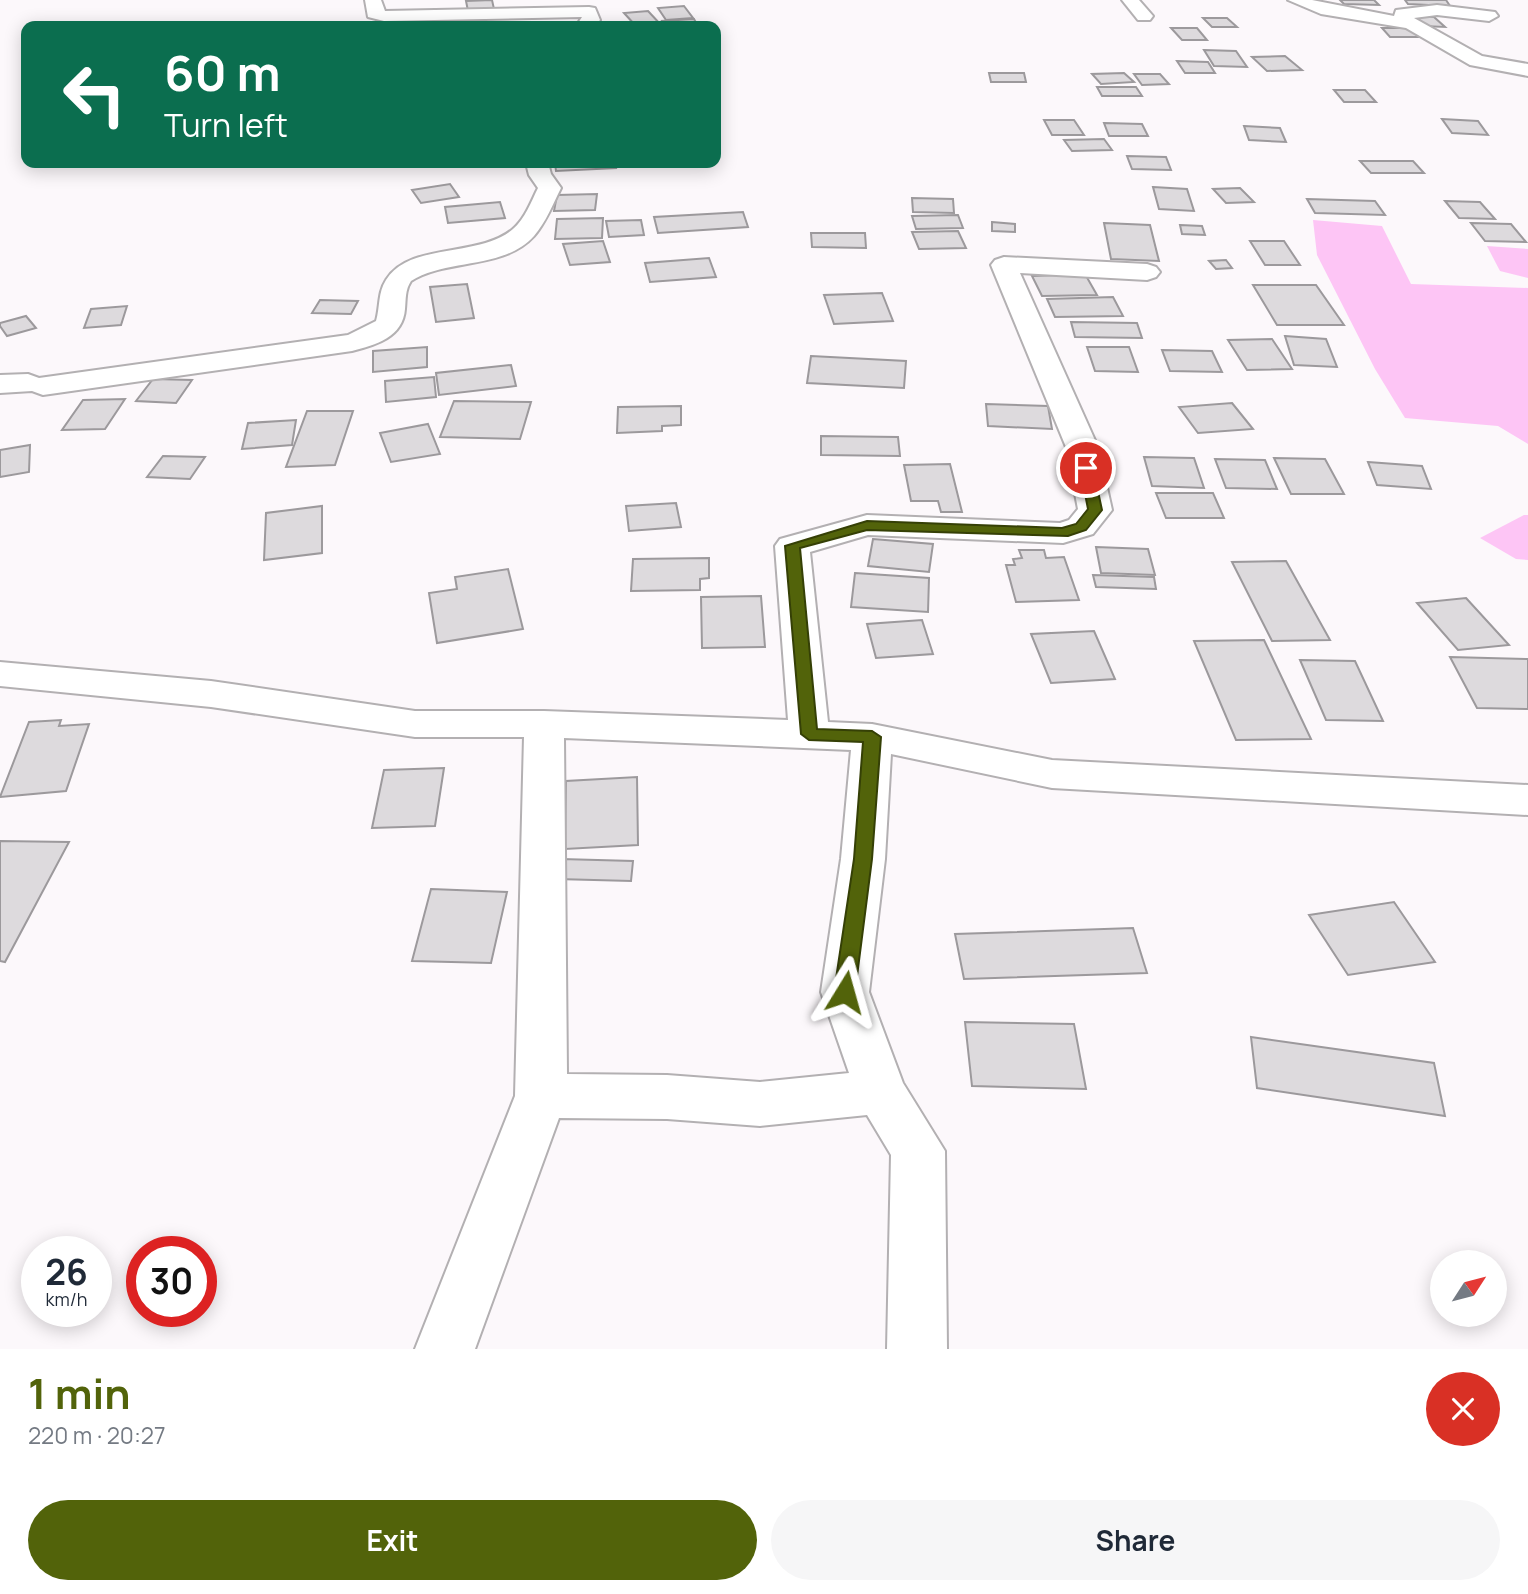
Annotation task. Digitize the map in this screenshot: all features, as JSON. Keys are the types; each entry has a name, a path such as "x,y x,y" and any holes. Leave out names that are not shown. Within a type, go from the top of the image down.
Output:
{"street":[{"path":"373,0 374,12 384,16 589,12 590,21"},
{"path":"1130,0 1144,16"},
{"path":"1296,0 1321,9 1414,24"},
{"path":"1489,16 1437,10 1402,13 1405,20 1477,61 1528,70"},
{"path":"24,385 352,343 377,333 388,323 395,285 403,275 434,263 502,250 524,233 550,188 538,168"},
{"path":"809,734 792,546 867,526 1063,533 1081,527 1095,510 1082,447 1004,265 1147,272"},
{"path":"0,674 211,694 415,724 544,724 872,737 1052,774 1528,800"},
{"path":"446,1349 541,1096 544,724"},
{"path":"872,737 863,859 845,992 881,1092 918,1151 917,1349"},
{"path":"541,1096 667,1097 760,1104 881,1092"}],"shaded area":[{"path":"1313,220 1382,226 1411,284 1528,288 1528,444 1498,426 1405,418 1375,369 1317,255"},
{"path":"1487,246 1528,249 1528,278 1500,271"},
{"path":"1528,515 1528,560 1516,559 1480,538"}],"building":[{"path":"492,0 494,9 468,11 466,1"},
{"path":"1340,0 1374,0 1379,5 1344,4"},
{"path":"1405,0 1446,0 1450,6 1408,4"},
{"path":"684,6 693,18 666,20 658,8"},
{"path":"648,11 657,21 631,21 624,13"},
{"path":"1412,16 1434,17 1445,27 1422,26"},
{"path":"1203,18 1227,18 1237,27 1212,27"},
{"path":"694,19 695,21 662,21"},
{"path":"1171,28 1197,28 1207,40 1182,40"},
{"path":"1382,28 1412,28 1420,37 1390,37"},
{"path":"1204,50 1236,51 1247,67 1214,66"},
{"path":"1285,56 1302,70 1267,71 1252,57"},
{"path":"1177,61 1208,62 1215,73 1185,73"},
{"path":"989,73 1024,73 1026,82 991,82"},
{"path":"1124,73 1134,82 1101,84 1092,74"},
{"path":"1134,74 1160,74 1169,84 1142,85"},
{"path":"1097,87 1136,87 1142,96 1102,96"},
{"path":"1334,90 1365,90 1376,102 1344,102"},
{"path":"1442,119 1478,121 1488,135 1452,133"},
{"path":"1044,120 1074,120 1084,135 1052,135"},
{"path":"1104,123 1142,124 1148,136 1109,136"},
{"path":"1244,126 1280,128 1286,142 1249,140"},
{"path":"1104,139 1112,150 1072,151 1064,140"},
{"path":"1127,156 1166,157 1171,170 1132,169"},
{"path":"1360,161 1413,161 1424,173 1371,173"},
{"path":"556,168 616,168 556,171"},
{"path":"450,184 459,197 421,203 412,190"},
{"path":"1153,187 1187,189 1194,211 1159,209"},
{"path":"1240,188 1254,202 1226,203 1213,189"},
{"path":"597,194 595,210 554,211 557,195"},
{"path":"912,198 953,199 954,213 913,212"},
{"path":"1307,199 1375,201 1385,215 1315,213"},
{"path":"1445,201 1480,202 1495,219 1459,218"},
{"path":"500,202 505,218 448,223 445,207"},
{"path":"743,212 748,227 658,233 654,217"},
{"path":"958,215 963,228 916,229 912,216"},
{"path":"603,218 602,238 555,239 557,219"},
{"path":"641,220 644,235 609,237 606,221"},
{"path":"992,222 1015,224 1015,232 992,231"},
{"path":"1104,223 1150,225 1159,261 1111,259"},
{"path":"1471,223 1511,224 1526,242 1485,241"},
{"path":"1180,225 1202,226 1205,235 1182,234"},
{"path":"958,231 966,248 919,249 912,232"},
{"path":"811,233 865,233 866,248 812,247"},
{"path":"603,241 610,262 570,265 563,244"},
{"path":"1250,241 1284,241 1300,265 1265,265"},
{"path":"709,258 716,277 650,282 645,263"},
{"path":"1226,260 1232,268 1216,269 1209,261"},
{"path":"1085,274 1097,295 1042,296 1032,276"},
{"path":"467,284 474,318 436,322 430,287"},
{"path":"1253,285 1316,285 1344,325 1277,325"},
{"path":"882,293 893,321 834,324 824,295"},
{"path":"1113,297 1123,316 1055,317 1047,299"},
{"path":"320,300 358,301 351,314 312,313"},
{"path":"127,306 121,325 84,328 91,309"},
{"path":"26,316 36,328 7,336 0,326 0,323"},
{"path":"1071,322 1137,323 1142,338 1075,337"},
{"path":"1285,336 1326,339 1337,367 1294,365"},
{"path":"1272,339 1292,369 1247,370 1228,340"},
{"path":"427,347 427,367 373,372 373,351"},
{"path":"1087,347 1129,347 1138,372 1095,371"},
{"path":"1162,350 1212,351 1222,372 1170,371"},
{"path":"811,356 906,361 904,388 807,383"},
{"path":"511,365 516,386 439,395 436,373"},
{"path":"434,377 436,397 386,402 385,381"},
{"path":"153,379 192,380 176,403 136,401"},
{"path":"125,399 105,429 62,430 83,400"},
{"path":"454,401 531,402 520,439 440,437"},
{"path":"1232,403 1253,429 1198,433 1179,407"},
{"path":"986,404 1048,406 1052,429 988,426"},
{"path":"681,406 681,425 662,426 662,431 617,433 618,407"},
{"path":"307,411 353,411 335,465 286,467"},
{"path":"296,420 292,445 242,449 248,423"},
{"path":"428,424 440,454 391,462 380,433"},
{"path":"821,436 898,437 900,456 821,455"},
{"path":"30,445 29,472 0,477 0,450"},
{"path":"163,456 205,457 190,479 147,477"},
{"path":"1144,457 1194,458 1204,488 1152,486"},
{"path":"1274,458 1325,459 1344,494 1291,494"},
{"path":"1215,459 1265,460 1277,489 1226,488"},
{"path":"1368,462 1422,466 1431,489 1377,485"},
{"path":"950,464 962,512 941,512 938,501 911,501 904,465"},
{"path":"1156,493 1213,493 1224,518 1166,518"},
{"path":"676,503 681,527 629,531 626,506"},
{"path":"322,506 322,553 264,560 266,513"},
{"path":"873,539 933,544 929,572 868,566"},
{"path":"1096,547 1148,549 1155,575 1101,573"},
{"path":"1019,550 1044,550 1046,558 1064,557 1079,600 1016,602 1006,565 1015,565 1013,559 1022,558"},
{"path":"709,558 709,578 700,579 700,590 631,591 633,559"},
{"path":"1286,561 1330,640 1272,641 1232,562"},
{"path":"508,569 523,629 437,643 429,593 457,589 455,577"},
{"path":"855,573 929,578 928,612 851,607"},
{"path":"1093,575 1154,577 1156,589 1096,587"},
{"path":"761,596 765,647 702,648 701,597"},
{"path":"1466,598 1509,645 1458,650 1417,603"},
{"path":"922,620 933,654 876,658 867,624"},
{"path":"1094,631 1115,679 1051,683 1031,634"},
{"path":"1264,640 1311,739 1236,740 1194,641"},
{"path":"1450,657 1528,659 1528,709 1477,708"},
{"path":"1300,660 1355,661 1383,721 1326,720"},
{"path":"61,720 59,726 89,724 66,791 0,797 29,722"},
{"path":"444,768 435,826 372,828 384,770"},
{"path":"637,777 638,845 565,849 566,781"},
{"path":"0,841 69,842 5,962 0,961"},
{"path":"561,859 633,861 631,881 557,879"},
{"path":"431,889 507,892 491,963 412,961"},
{"path":"1394,902 1435,962 1348,975 1309,915"},
{"path":"1133,928 1147,973 964,979 955,934"},
{"path":"965,1022 1074,1024 1086,1089 972,1086"},
{"path":"1251,1037 1434,1063 1445,1116 1257,1088"}],"route":[{"path":"845,992 863,859 872,737 809,734 792,546 867,526 1063,533 1081,527 1095,510 1086,468"}]}
